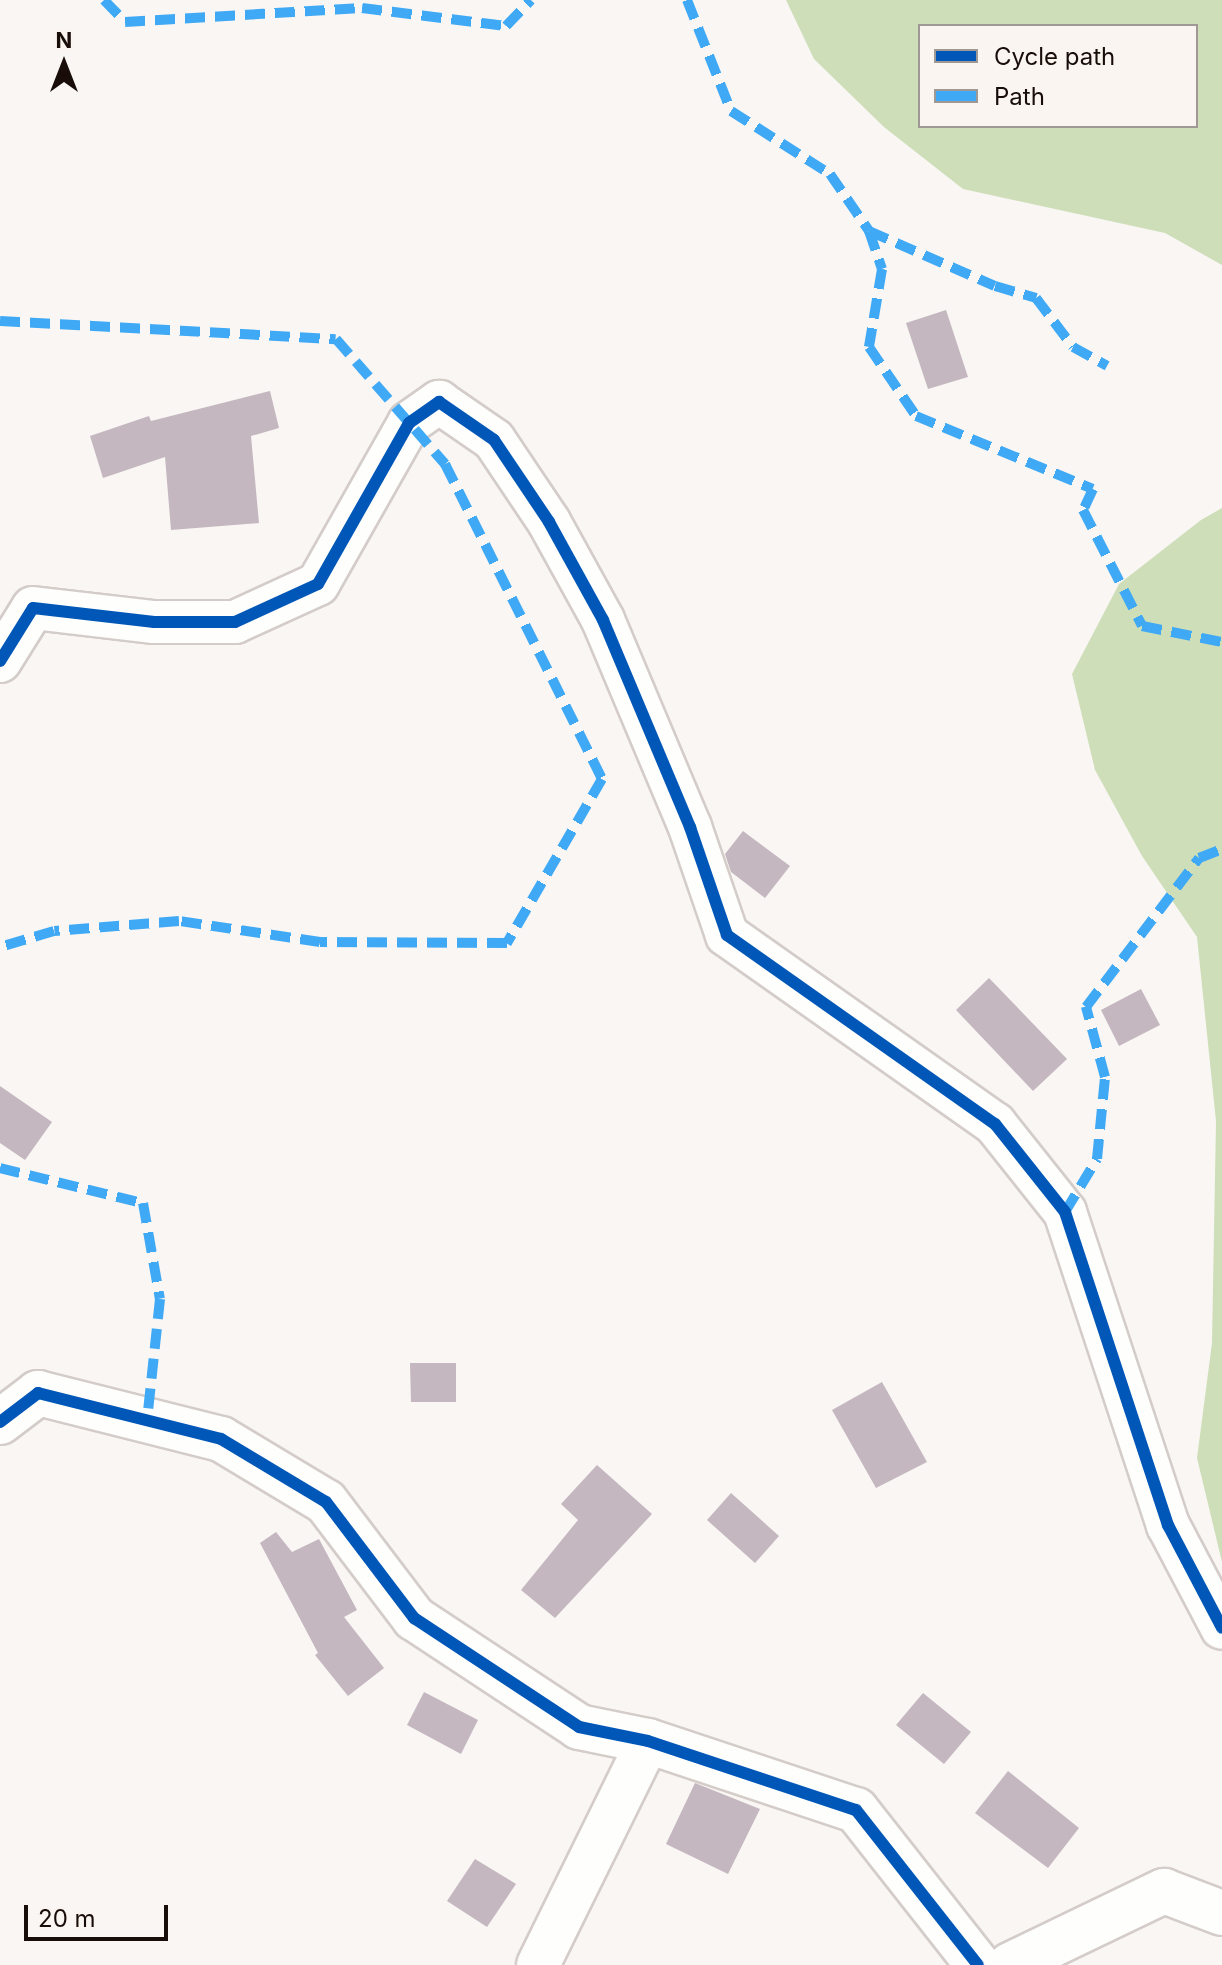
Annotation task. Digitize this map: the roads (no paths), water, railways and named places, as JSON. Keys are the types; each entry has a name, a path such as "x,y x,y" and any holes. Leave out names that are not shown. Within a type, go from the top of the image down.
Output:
{"street":[{"path":"0,661 33,608 154,622 235,622 318,584 409,423 439,402 494,440 549,522 603,620 690,827 727,935 995,1124 1065,1212 1168,1525 1222,1628"},
{"path":"0,1422 38,1393 221,1439 326,1502 414,1618 579,1727 648,1741 856,1810 978,1965"},
{"path":"538,1965 648,1741"},
{"path":"1010,1965 1164,1891 1222,1913"}]}
